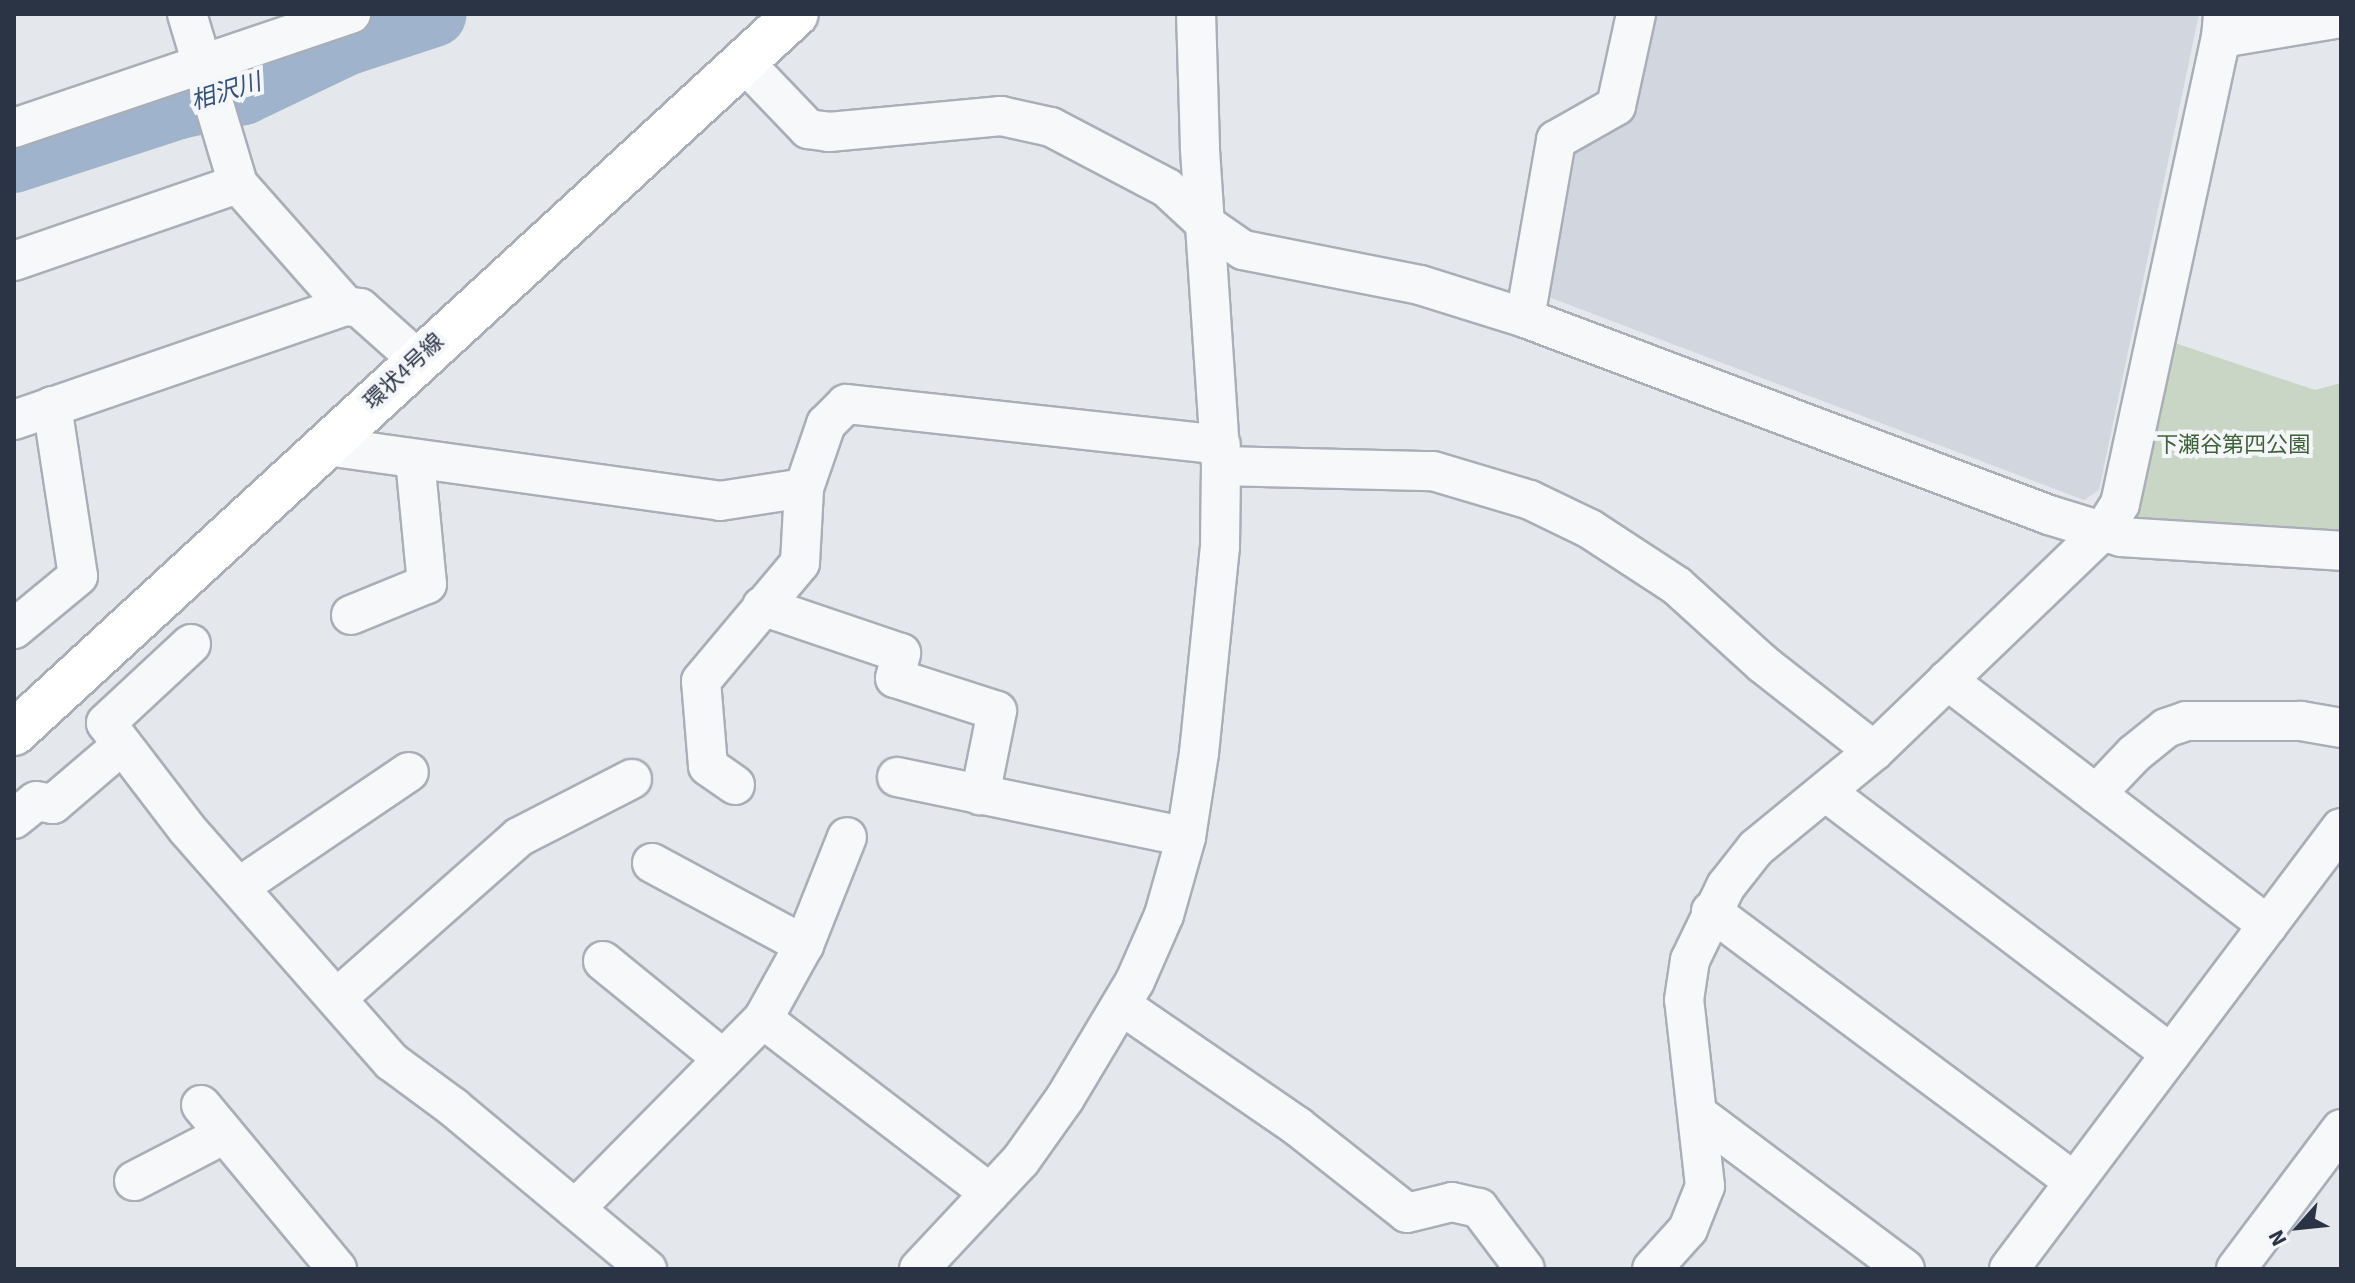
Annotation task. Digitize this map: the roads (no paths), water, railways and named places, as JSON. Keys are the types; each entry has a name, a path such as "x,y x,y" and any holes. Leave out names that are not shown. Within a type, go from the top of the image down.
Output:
{"main road":[{"name":"環状4号線","path":"14,733 417,359 796,14"}],"street":[{"path":"187,14 238,184 346,306"},
{"path":"14,128 206,71 351,14"},
{"path":"931,1265 1021,1160 1065,1098 1121,1005 1164,915 1186,837 1199,753 1220,547 1221,456 1200,147 1196,14"},
{"path":"1525,318 1556,140 1616,106 1636,14"},
{"path":"1652,1269 1688,1229 1705,1186 1684,1000 1690,960 1711,911 1756,848 1874,751 2103,531 2120,504 2222,26 2341,18"},
{"path":"744,62 808,129 829,132 1001,116 1051,127 1167,188 1207,225 1243,250 1420,285 1525,318 2049,515 2141,540 2275,544 2341,551"},
{"path":"14,261 238,184"},
{"path":"14,420 346,306 360,308 417,359"},
{"path":"735,785 708,766 701,681 800,563 804,488 826,424 846,404 1221,456 1433,471 1530,500 1590,529 1677,586 1763,664 1874,751"},
{"path":"14,629 78,576 52,406"},
{"path":"326,446 720,501 804,488"},
{"path":"351,615 427,584 415,460"},
{"path":"762,606 901,653 895,678 997,711 980,795"},
{"path":"191,644 106,723 122,745 187,829 392,1062 647,1269"},
{"path":"1947,680 2268,925"},
{"path":"2096,794 2155,736 2166,728 2186,721 2301,721 2341,728"},
{"path":"14,819 36,801 53,804 122,745"},
{"path":"239,887 409,772"},
{"path":"897,777 1186,837"},
{"path":"337,998 519,837 632,779"},
{"path":"1826,792 2171,1054"},
{"path":"2009,1269 2341,828"},
{"path":"575,1209 763,1019 804,945 847,837"},
{"path":"652,863 804,945"},
{"path":"1711,911 2074,1182"},
{"path":"603,961 723,1059"},
{"path":"1121,1005 1297,1126 1407,1213 1452,1202 1479,1208 1525,1269"},
{"path":"763,1019 990,1193"},
{"path":"1699,1115 1905,1269"},
{"path":"134,1181 213,1120 326,1266"},
{"path":"2236,1269 2341,1129"}],"waterway":[{"name":"相沢川","path":"14,160 179,106 243,92 348,42 434,14"}],"park label":[{"name":"下瀬谷第四公園","path":"2233,446"}]}
